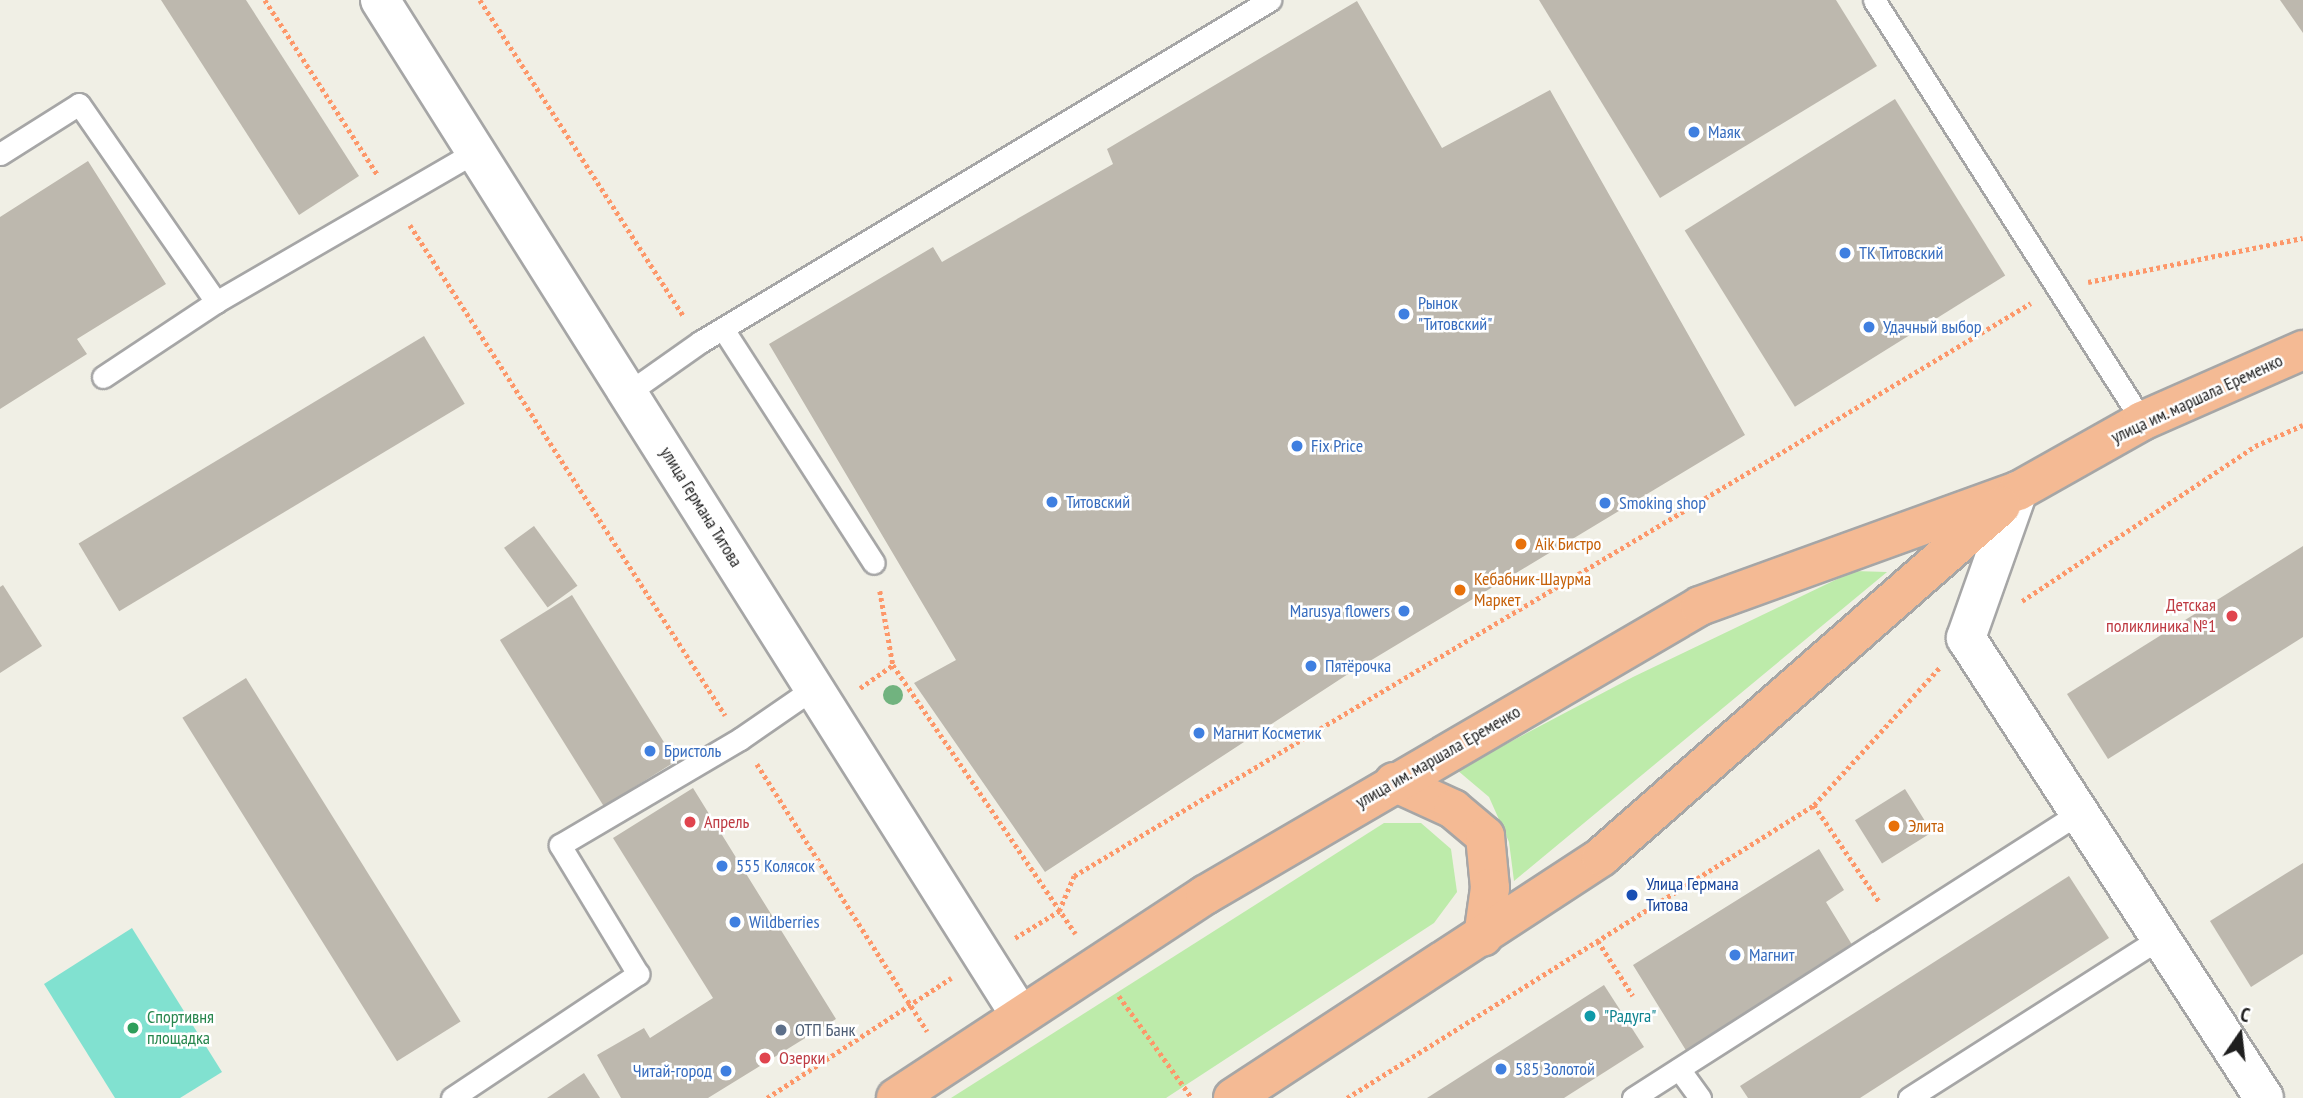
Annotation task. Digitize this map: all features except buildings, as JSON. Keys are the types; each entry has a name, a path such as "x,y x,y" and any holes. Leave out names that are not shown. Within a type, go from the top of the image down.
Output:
{"highway":[{"name":"улица им. маршала Еременко","path":"896,1098 1205,895 1394,782 1700,606 2018,491 2142,421 2303,350"},
{"name":"улица им. маршала Еременко","path":"1233,1098 1601,858 2018,491"},
{"path":"1394,782 1453,809 1485,836 1490,888 1483,937"}],"street":[{"name":"улица Германа Титова","path":"380,0 1020,1015"},
{"path":"2018,491 1966,638 2264,1098"}],"lane":[{"path":"628,392 700,342 1270,0"},
{"path":"1874,0 2055,289 2142,421"},
{"path":"0,154 79,104 216,302"},
{"path":"103,377 216,302 477,151"},
{"path":"723,329 874,563"},
{"path":"452,1098 638,974 560,845 740,739 814,688"},
{"path":"1633,1098 2079,813"},
{"path":"1909,1098 2160,938"},
{"path":"1679,1069 1700,1098"}],"path":[{"path":"480,0 700,342"},
{"path":"767,1098 1059,911 1074,876 2055,289 2303,238"},
{"path":"531,413 911,1004"},
{"path":"1347,1098 1814,805 1966,638 2255,446 2303,425"},
{"path":"874,563 893,665 1059,911 1192,1098"},
{"path":"1814,805 1898,929"},
{"path":"1598,941 1633,996"}],"green space":[{"path":"1854,571 1887,572 1514,881 1509,842 1489,797 1457,770 1633,677"},
{"path":"1384,823 1421,823 1451,849 1457,892 1434,923 1166,1098 951,1098"}],"shaded area":[{"name":"Спортивня площадка","path":"132,928 222,1072 180,1098 115,1098 44,984"}],"place":[{"name":"Маяк","path":"1694,132"},
{"name":"ТК Титовский","path":"1845,253"},
{"name":"Рынок \"Титовский\"","path":"1404,314"},
{"name":"Удачный выбор","path":"1869,327"},
{"name":"Fix Price","path":"1297,446"},
{"name":"Титовский","path":"1052,502"},
{"name":"Smoking shop","path":"1605,503"},
{"name":"Aik Бистро","path":"1521,544"},
{"name":"Кебабник-Шаурма Маркет","path":"1460,590"},
{"name":"Marusya flowers","path":"1404,611"},
{"name":"Детская поликлиника №1","path":"2232,616"},
{"name":"Пятёрочка","path":"1311,666"},
{"name":"Магнит Косметик","path":"1199,733"},
{"name":"Бристоль","path":"650,751"},
{"name":"Апрель","path":"690,822"},
{"name":"Элита","path":"1894,826"},
{"name":"555 Колясок","path":"722,866"},
{"name":"Улица Германа Титова","path":"1632,895"},
{"name":"Wildberries","path":"735,922"},
{"name":"Магнит","path":"1735,955"},
{"name":"\"Радуга\"","path":"1590,1016"},
{"name":"Спортивня площадка","path":"133,1028"},
{"name":"ОТП Банк","path":"781,1030"},
{"name":"Озерки","path":"765,1058"},
{"name":"585 Золотой","path":"1501,1069"},
{"name":"Читай-город","path":"726,1071"}]}
